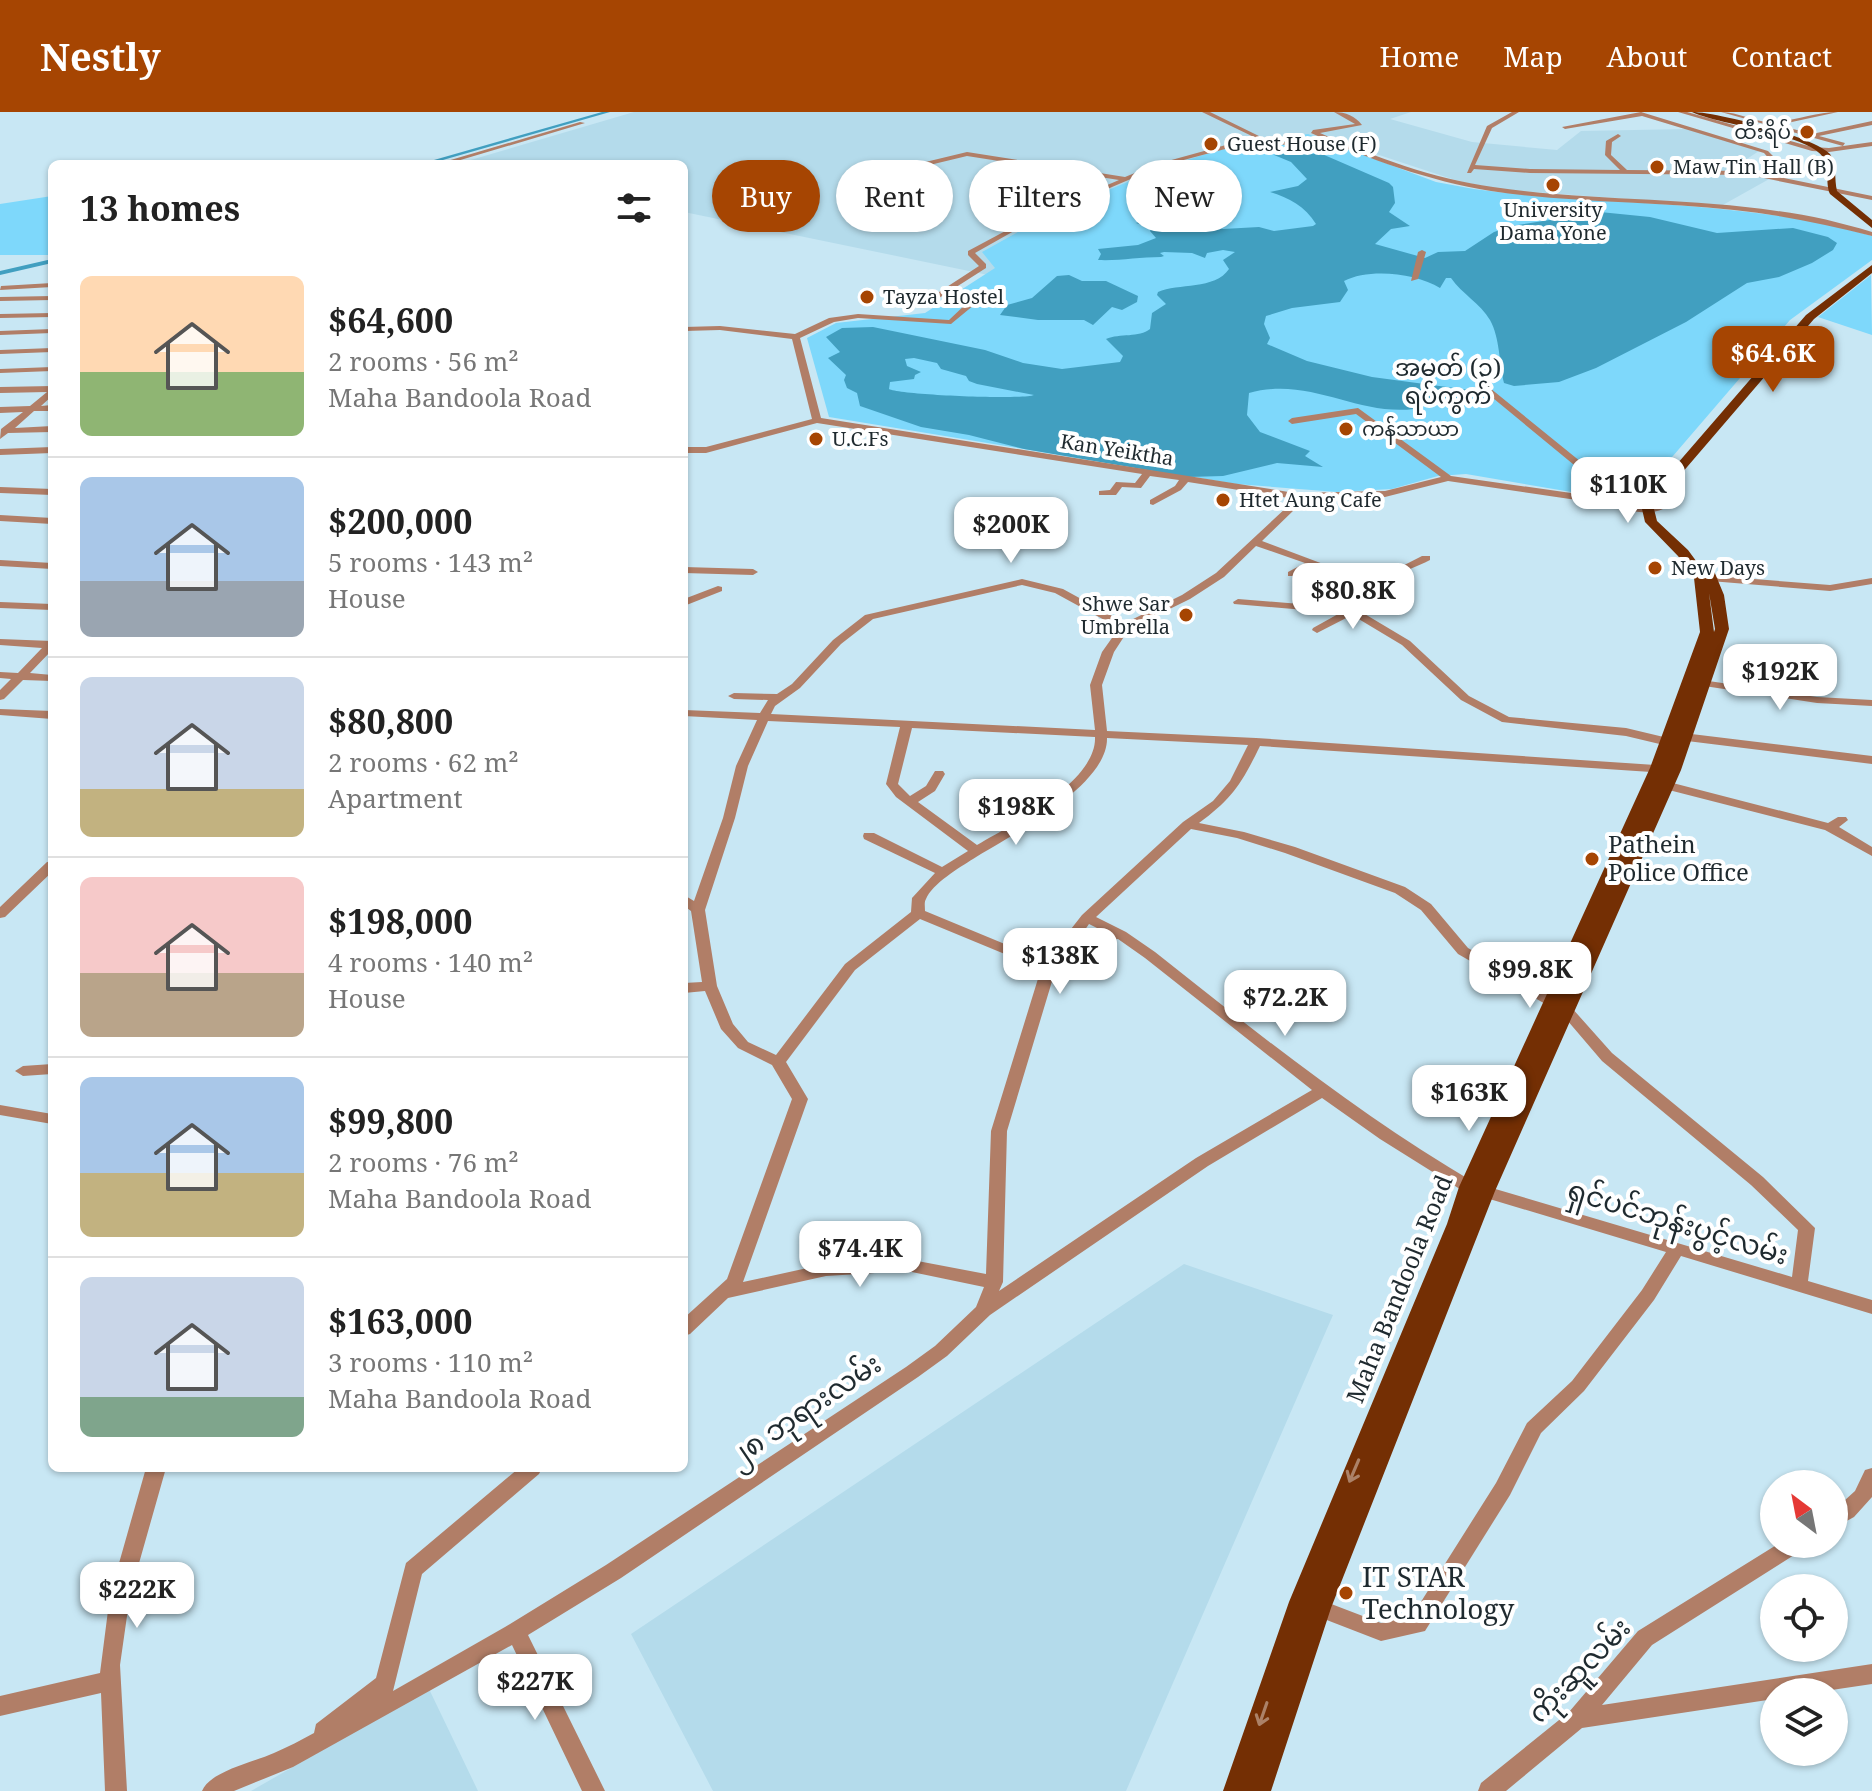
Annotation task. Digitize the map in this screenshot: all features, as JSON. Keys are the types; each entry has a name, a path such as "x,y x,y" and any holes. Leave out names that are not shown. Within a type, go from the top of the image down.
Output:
{"main road":[{"path":"1696,112 1720,114 1826,150 1834,189 1872,222"},
{"path":"1707,579 1651,522 1656,501 1680,466 1810,317 1872,268"},
{"path":"1656,501 1818,318 1872,275"},
{"name":"Maha Bandoola Road","path":"1237,1791 1458,1224 1477,1189 1665,774 1674,738 1697,682 1707,632 1707,579"},
{"name":"Maha Bandoola Road","path":"1257,1791 1310,1605"}],"street":[{"path":"1205,112 1260,138"},
{"path":"1180,160 1239,141 1359,125 1354,119 1337,112"},
{"path":"1463,183 1489,127 1516,112"},
{"path":"1565,127 1638,113 1681,112 1826,150 1872,144"},
{"path":"1769,124 1835,112"},
{"path":"1638,113 1766,152 1775,157 1778,167 1776,177"},
{"path":"1720,114 1872,152"},
{"path":"452,160 501,143 582,123"},
{"path":"1810,135 1872,123"},
{"path":"1313,132 1463,183 1511,191 1778,211 1872,234"},
{"path":"1618,136 1609,141 1608,155 1625,171"},
{"path":"1180,160 1244,142 1308,143"},
{"path":"942,160 967,154 1126,179"},
{"path":"1472,167 1530,171 1749,173 1872,198"},
{"path":"939,296 983,266 971,253 1026,222 1126,179"},
{"path":"1414,279 1422,252"},
{"path":"1,288 48,285"},
{"path":"0,299 48,298"},
{"path":"688,329 720,328 796,337 832,320 858,316 951,322 970,305"},
{"path":"0,316 48,315"},
{"path":"0,333 48,335"},
{"path":"688,450 706,450 817,420 796,337"},
{"path":"0,352 48,350"},
{"path":"0,371 48,369"},
{"path":"1485,387 1620,498"},
{"path":"0,390 48,390"},
{"path":"2,433 48,394"},
{"path":"0,410 48,408"},
{"path":"1292,421 1358,411 1448,478 1606,501 1627,508 1656,501"},
{"name":"Kan Yeiktha","path":"817,420 1315,500"},
{"path":"2,433 48,429"},
{"path":"0,452 48,450"},
{"path":"1656,501 1627,474 1639,462 1680,466"},
{"path":"1112,494 1119,484 1138,486 1147,474"},
{"path":"778,1062 850,967 918,913 919,898 943,872 1056,802 1093,767 1102,735 1096,685 1108,652 1125,627 1186,597 1220,575 1291,508 1315,500 1385,494 1448,478"},
{"path":"1153,502 1178,488 1184,480"},
{"path":"0,490 48,492"},
{"path":"1606,501 1620,498 1656,501"},
{"path":"0,518 48,521"},
{"path":"1254,542 1372,586"},
{"path":"1317,630 1352,611 1355,601 1372,586 1426,558"},
{"path":"1292,574 1313,562"},
{"path":"0,563 48,566"},
{"path":"688,570 753,572"},
{"path":"1707,579 1830,588 1872,581"},
{"path":"688,1325 734,1282 800,1099 778,1062 743,1045 726,1026 710,986 698,910 729,818 742,766 763,717 776,697 796,686 837,642 869,617 937,603 1006,583 1022,582 1059,591 1125,627"},
{"path":"688,601 718,589"},
{"path":"1238,602 1352,611 1406,643 1465,698 1506,720 1872,760"},
{"path":"0,605 48,607"},
{"path":"0,642 48,644"},
{"path":"0,697 48,647"},
{"path":"0,675 48,678"},
{"path":"1697,682 1847,708 1872,703"},
{"path":"734,696 776,697"},
{"path":"0,712 48,715"},
{"path":"688,713 1256,742 1665,774 1836,823 1872,852"},
{"path":"907,724 892,784 975,850"},
{"path":"984,1310 994,1282 999,1131 1049,967 1087,918 1188,825 1217,804 1236,782 1256,742"},
{"path":"911,801 931,788 939,774"},
{"path":"1188,825 1239,835 1290,850 1400,890 1426,907 1463,951 1560,1006 1607,1057 1757,1181 1807,1228 1799,1287"},
{"path":"869,836 943,872"},
{"path":"0,914 48,869"},
{"path":"688,902 698,910"},
{"path":"918,913 1049,967"},
{"name":"ရှင်ပင်ဘုန်းပွင့်လမ်း","path":"1087,918 1121,935 1322,1091 1416,1157 1477,1189 1872,1307"},
{"path":"1073,939 1121,935"},
{"path":"688,988 710,986"},
{"path":"23,1071 48,1069"},
{"name":"၂၈ ဘုရားလမ်း","path":"213,1791 291,1757 516,1632 615,1570 912,1372 941,1351 984,1310 1202,1162 1322,1091"},
{"path":"0,1110 48,1118"},
{"path":"1310,1605 1381,1632 1418,1624 1503,1489 1534,1428 1578,1386 1648,1295 1677,1248"},
{"path":"725,1292 826,1270 907,1265 994,1282"},
{"path":"116,1791 110,1681 120,1595 155,1472"},
{"path":"291,1757 385,1684 413,1569 527,1472"},
{"path":"1848,1511 1870,1490"},
{"name":"ကိုးဆူလမ်း","path":"1489,1791 1577,1719 1645,1638 1773,1558"},
{"path":"516,1632 594,1791"},
{"path":"1577,1719 1872,1674"},
{"path":"0,1706 110,1681"}],"shaded area":[{"path":"634,112 1411,112 1390,119 1472,142 1557,150 1581,131 1687,129 1759,151 1724,174 1771,178 1721,206 1495,189 1455,180 1376,154 1329,148 1242,181 1242,160 1126,160 1126,225 1110,231 1110,160 969,160 969,232 1108,232 993,276 781,232 820,232 820,160 712,160 712,218 688,213 688,160 471,160"},
{"path":"1308,134 1436,182 1474,189 1724,209 1823,224 1872,236 1872,260 1790,320 1642,492 1601,497 1466,474 1438,476 1392,489 1337,492 1236,484 829,417 807,338 836,323 925,313 995,268 982,252 1018,232 1110,232 1110,189 1126,183 1126,232 1242,232 1242,160 1187,160 1245,142"},
{"path":"1322,154 1389,183 1393,187 1395,203 1389,212 1410,226 1391,229 1375,244 1425,258 1438,252 1465,251 1494,232 1512,226 1600,212 1650,217 1717,233 1793,228 1828,237 1837,243 1833,250 1812,263 1779,277 1747,283 1686,322 1596,368 1559,382 1514,386 1504,383 1498,343 1490,320 1451,278 1446,278 1440,288 1418,279 1392,274 1366,274 1344,281 1348,290 1340,302 1292,308 1266,316 1264,324 1270,338 1267,344 1307,361 1372,377 1477,391 1471,397 1422,399 1414,409 1393,410 1292,389 1249,393 1247,415 1260,432 1310,451 1305,456 1323,467 1277,463 1223,476 1188,477 1024,449 921,427 860,406 857,393 847,388 846,375 828,358 840,352 826,337 842,328 873,327 985,350 1023,363 1062,369 1120,362 1123,356 1106,339 1140,334 1150,329 1152,313 1166,304 1157,295 1158,292 1206,283 1223,276 1229,269 1223,260 1235,252 1223,250 1207,253 1205,258 1192,253 1164,252 1160,253 1164,256 1161,257 1098,260 1101,254 1098,249 1138,245 1156,238 1151,232 1242,232 1242,228 1259,227 1274,231 1313,226 1316,224 1302,208 1270,192 1298,186 1307,179 1291,162 1274,155","holes":["905,359 937,363 941,369 966,376 977,384 1034,395 962,396 889,389 890,382 914,379 921,372 907,366"]},
{"path":"48,197 48,255 0,255 0,204"},
{"path":"1069,275 1082,281 1106,281 1138,296 1137,302 1122,310 1112,307 1093,325 1084,320 1038,320 1000,315 1007,305 1032,298 1057,276"},
{"path":"1871,275 1872,335 1818,317"},
{"path":"1184,1264 1333,1315 1126,1791 713,1791 631,1634"},
{"path":"429,1689 478,1791 251,1791"}],"waterway":[{"path":"437,160 608,112"},
{"path":"0,273 48,262"}],"place":[{"name":"ထီးရိပ်","path":"1807,132"},
{"name":"Guest House (F)","path":"1211,144"},
{"name":"Maw Tin Hall (B)","path":"1657,167"},
{"name":"University Dama Yone","path":"1553,185"},
{"name":"Tayza Hostel","path":"867,297"},
{"name":"ကန်သာယာ","path":"1346,429"},
{"name":"U.C.Fs","path":"816,439"},
{"name":"Htet Aung Cafe","path":"1223,500"},
{"name":"New Days","path":"1655,568"},
{"name":"Shwe Sar Umbrella","path":"1186,615"},
{"name":"Pathein Police Office","path":"1592,859"},
{"name":"IT STAR Technology","path":"1346,1593"}],"district":[{"name":"အမှတ် (၃) ရပ်ကွက်","path":"1448,382"}]}
